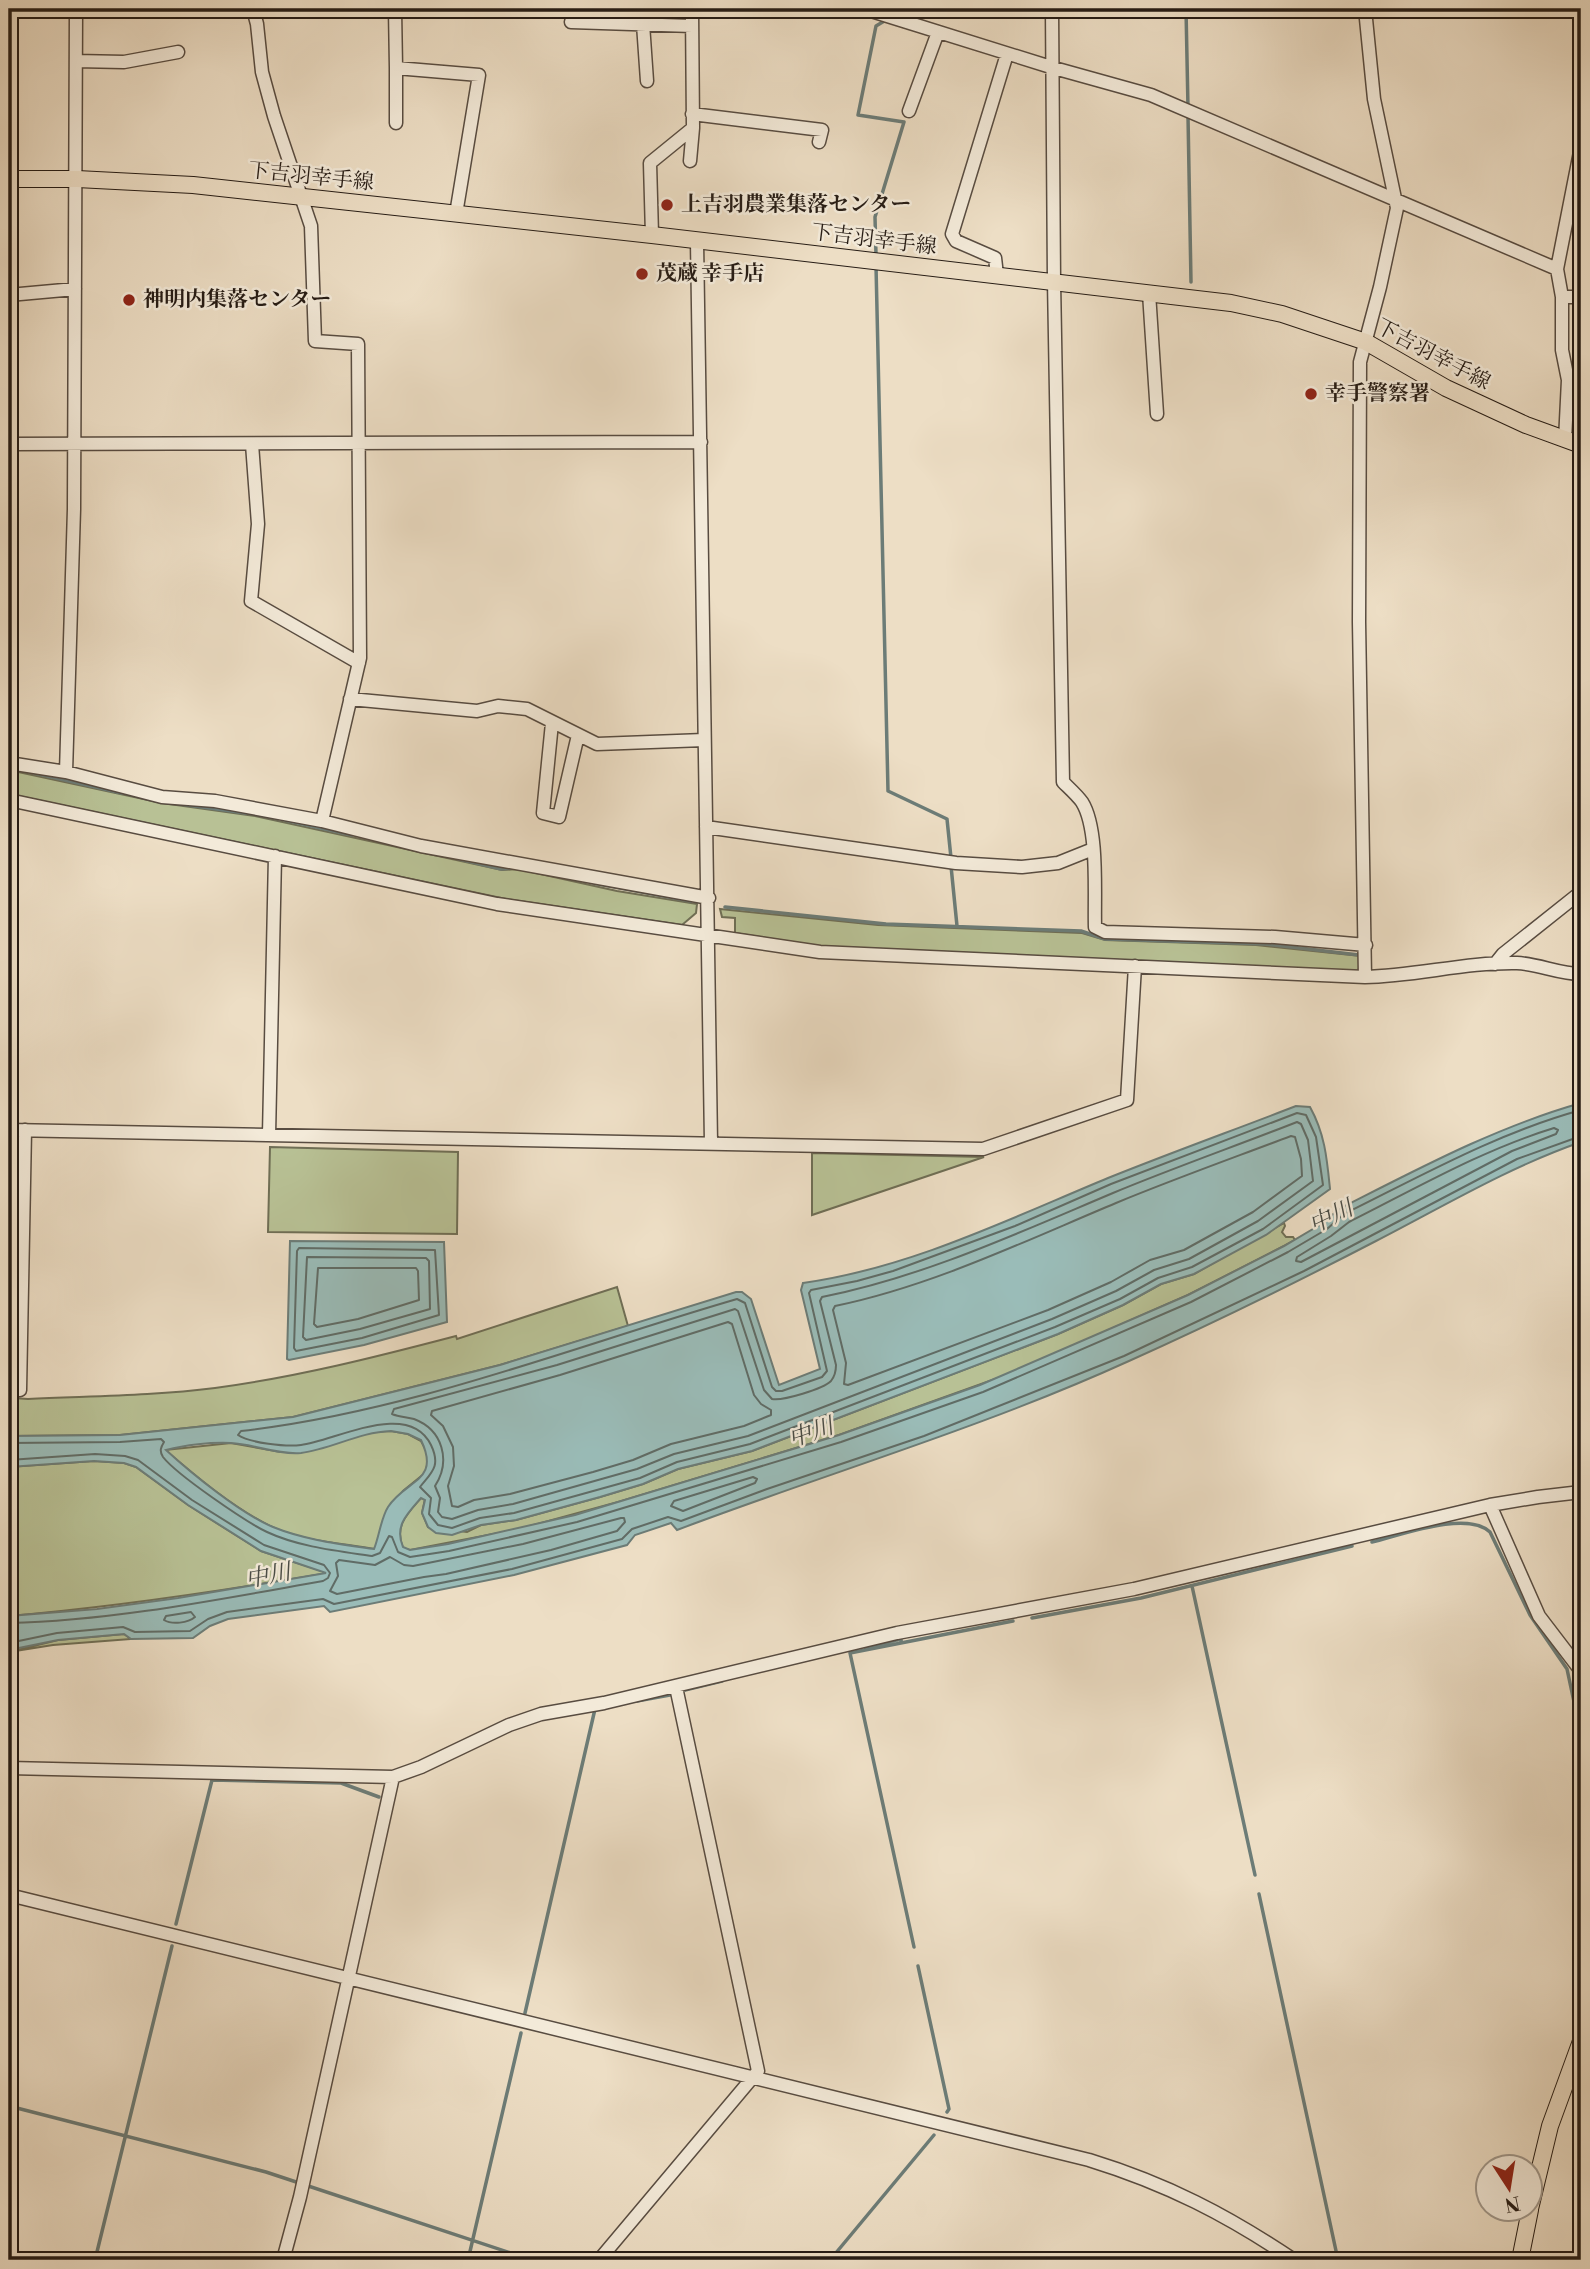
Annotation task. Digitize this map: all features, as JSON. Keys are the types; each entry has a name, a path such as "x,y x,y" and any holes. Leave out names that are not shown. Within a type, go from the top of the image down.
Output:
{"main road":[{"name":"下吉羽幸手線","path":"9,178 193,185 652,235 1231,303 1282,314 1366,342 1446,388 1581,445"},
{"path":"1543,2154 1550,2126 1581,2041"},
{"path":"1521,2260 1527,2224"}],"street":[{"path":"66,772 74,509 76,9"},
{"path":"253,9 268,94 311,226 315,341 358,344 359,663 322,821"},
{"path":"395,9 396,123"},
{"path":"690,161 692,9"},
{"path":"864,9 1151,95 1557,269"},
{"path":"1052,9 1063,782 1082,803 1089,820 1093,849 1094,928 1105,932 1275,937 1366,945"},
{"path":"1365,9 1374,99 1397,201 1380,287 1360,362 1359,580 1365,977"},
{"path":"571,22 692,26"},
{"path":"643,24 647,81"},
{"path":"909,111 938,32"},
{"path":"76,61 124,62 178,52"},
{"path":"997,275 995,258 956,241 952,234 1007,54"},
{"path":"396,68 479,75 456,214"},
{"path":"652,235 650,163 692,121 822,130 819,142"},
{"path":"1565,440 1568,380 1562,349 1562,297 1557,269 1581,147"},
{"path":"697,241 712,1143"},
{"path":"9,295 75,289"},
{"path":"1149,293 1157,414"},
{"path":"1562,297 1581,297"},
{"path":"9,444 701,442"},
{"path":"252,444 258,524 251,601 359,663"},
{"path":"350,699 477,711 498,706 527,709 597,744 704,740"},
{"path":"552,723 543,813 559,817 578,735"},
{"path":"9,763 66,772 162,797 215,802 322,821 421,846 709,898"},
{"path":"9,800 497,904 820,952 1365,977 1395,977 1518,963 1581,974"},
{"path":"706,827 956,863 1022,867 1058,863 1093,849"},
{"path":"269,1135 275,856"},
{"path":"1495,964 1511,947 1581,891"},
{"path":"9,1130 983,1149 1127,1100 1135,966"},
{"path":"9,1390 20,1390 24,1130"},
{"path":"9,1768 393,1777 421,1767 509,1725 541,1714 604,1703 897,1633 1134,1589 1490,1505 1581,1492"},
{"path":"1490,1505 1539,1616 1581,1671"},
{"path":"599,2260 758,2071 676,1686"},
{"path":"283,2260 303,2184 393,1777"},
{"path":"9,1895 754,2079 1043,2147 1133,2174 1195,2200 1250,2230 1294,2260"}],"green space":[{"path":"9,770 162,803 255,816 502,870 518,869 617,891 697,904 696,913 682,925 506,899 9,794"},
{"path":"720,909 878,925 1082,933 1105,940 1256,945 1361,956 1361,966 1357,971 818,946 735,933 735,918 722,917"},
{"path":"9,1144 18,1149 13,1375 9,1380"},
{"path":"270,1147 458,1152 457,1234 268,1232"},
{"path":"812,1153 984,1157 812,1215"},
{"path":"1284,1223 1282,1232 1286,1237 1293,1237 1295,1240 1188,1295 1009,1374 839,1435 618,1502 519,1529 410,1550 403,1548 400,1533 403,1521 421,1498 425,1499 422,1513 428,1527 467,1532 481,1525 516,1520 600,1497 643,1484 678,1469 752,1451 1058,1334 1123,1305 1161,1284 1194,1274"},
{"path":"617,1287 628,1326 500,1365 293,1417 120,1435 9,1436 9,1407 18,1406 18,1402 9,1402 9,1395 28,1399 145,1394 192,1391 276,1378 456,1336 457,1339"},
{"path":"373,1432 408,1434 421,1441 428,1454 428,1461 425,1473 403,1491 380,1533 375,1549 308,1538 270,1526 229,1501 165,1450 231,1443 281,1452"},
{"path":"94,1461 124,1463 136,1467 188,1505 261,1551 328,1573 169,1598 9,1616 9,1467"},
{"path":"124,1634 131,1639 53,1645 9,1652 58,1640"}],"water":[{"name":"中川","path":"1581,1103 1581,1142 1502,1175 1222,1318 1018,1408 677,1530 671,1523 635,1535 627,1545 514,1575 330,1612 324,1606 228,1619 210,1626 193,1638 131,1639 124,1634 58,1640 9,1650 9,1616 97,1609 326,1573 261,1551 188,1505 136,1467 124,1463 94,1461 9,1467 9,1436 120,1435 293,1417 500,1365 736,1292 742,1292 751,1299 779,1385 820,1369 801,1290 803,1283 843,1276 920,1254 1296,1106 1310,1107 1315,1117 1324,1147 1330,1189 1266,1235 1194,1274 1161,1284 1123,1305 1058,1334 752,1451 678,1469 643,1484 600,1497 516,1520 481,1525 452,1535 436,1533 428,1527 422,1513 425,1500 421,1498 401,1526 403,1547 410,1550 448,1544 575,1515 839,1435 980,1385 1188,1295 1284,1246 1323,1223 1339,1209 1398,1179 1458,1150","holes":["379,1432 408,1434 421,1440 427,1464 419,1479 388,1507 374,1549 310,1538 260,1521 202,1481 166,1450 223,1443 301,1453"]},
{"path":"290,1241 444,1242 447,1322 364,1345 287,1359"}],"waterway":[{"path":"895,13 903,9"},
{"path":"1186,9 1188,108"},
{"path":"876,255 875,217 904,122 858,115 876,26 886,20"},
{"path":"1188,116 1191,282"},
{"path":"876,266 888,791 947,819 951,858"},
{"path":"34,773 122,793"},
{"path":"181,804 246,813"},
{"path":"285,820 352,835"},
{"path":"459,859 501,869 513,868"},
{"path":"951,866 957,926"},
{"path":"593,883 691,901"},
{"path":"725,907 886,924 1081,931 1105,939 1266,944 1359,955"},
{"path":"1372,1542 1450,1524 1466,1523 1480,1526 1490,1532 1530,1615 1567,1669 1577,1716"},
{"path":"1032,1618 1141,1598 1352,1546"},
{"path":"1192,1586 1255,1875"},
{"path":"914,1947 850,1653 1013,1621"},
{"path":"865,1647 901,1639 901,1643"},
{"path":"685,1690 722,1681"},
{"path":"637,1701 670,1695"},
{"path":"525,2013 595,1709"},
{"path":"176,1924 212,1780 341,1783 379,1797"},
{"path":"1259,1894 1338,2260"},
{"path":"95,2260 172,1946"},
{"path":"918,1966 949,2109 947,2112"},
{"path":"468,2260 521,2033"},
{"path":"9,2106 266,2172 532,2260"},
{"path":"830,2260 934,2135"}],"place":[{"name":"上吉羽農業集落センター","path":"667,205"},
{"name":"茂蔵 幸手店","path":"642,274"},
{"name":"神明内集落センター","path":"129,300"},
{"name":"幸手警察署","path":"1311,394"}]}
